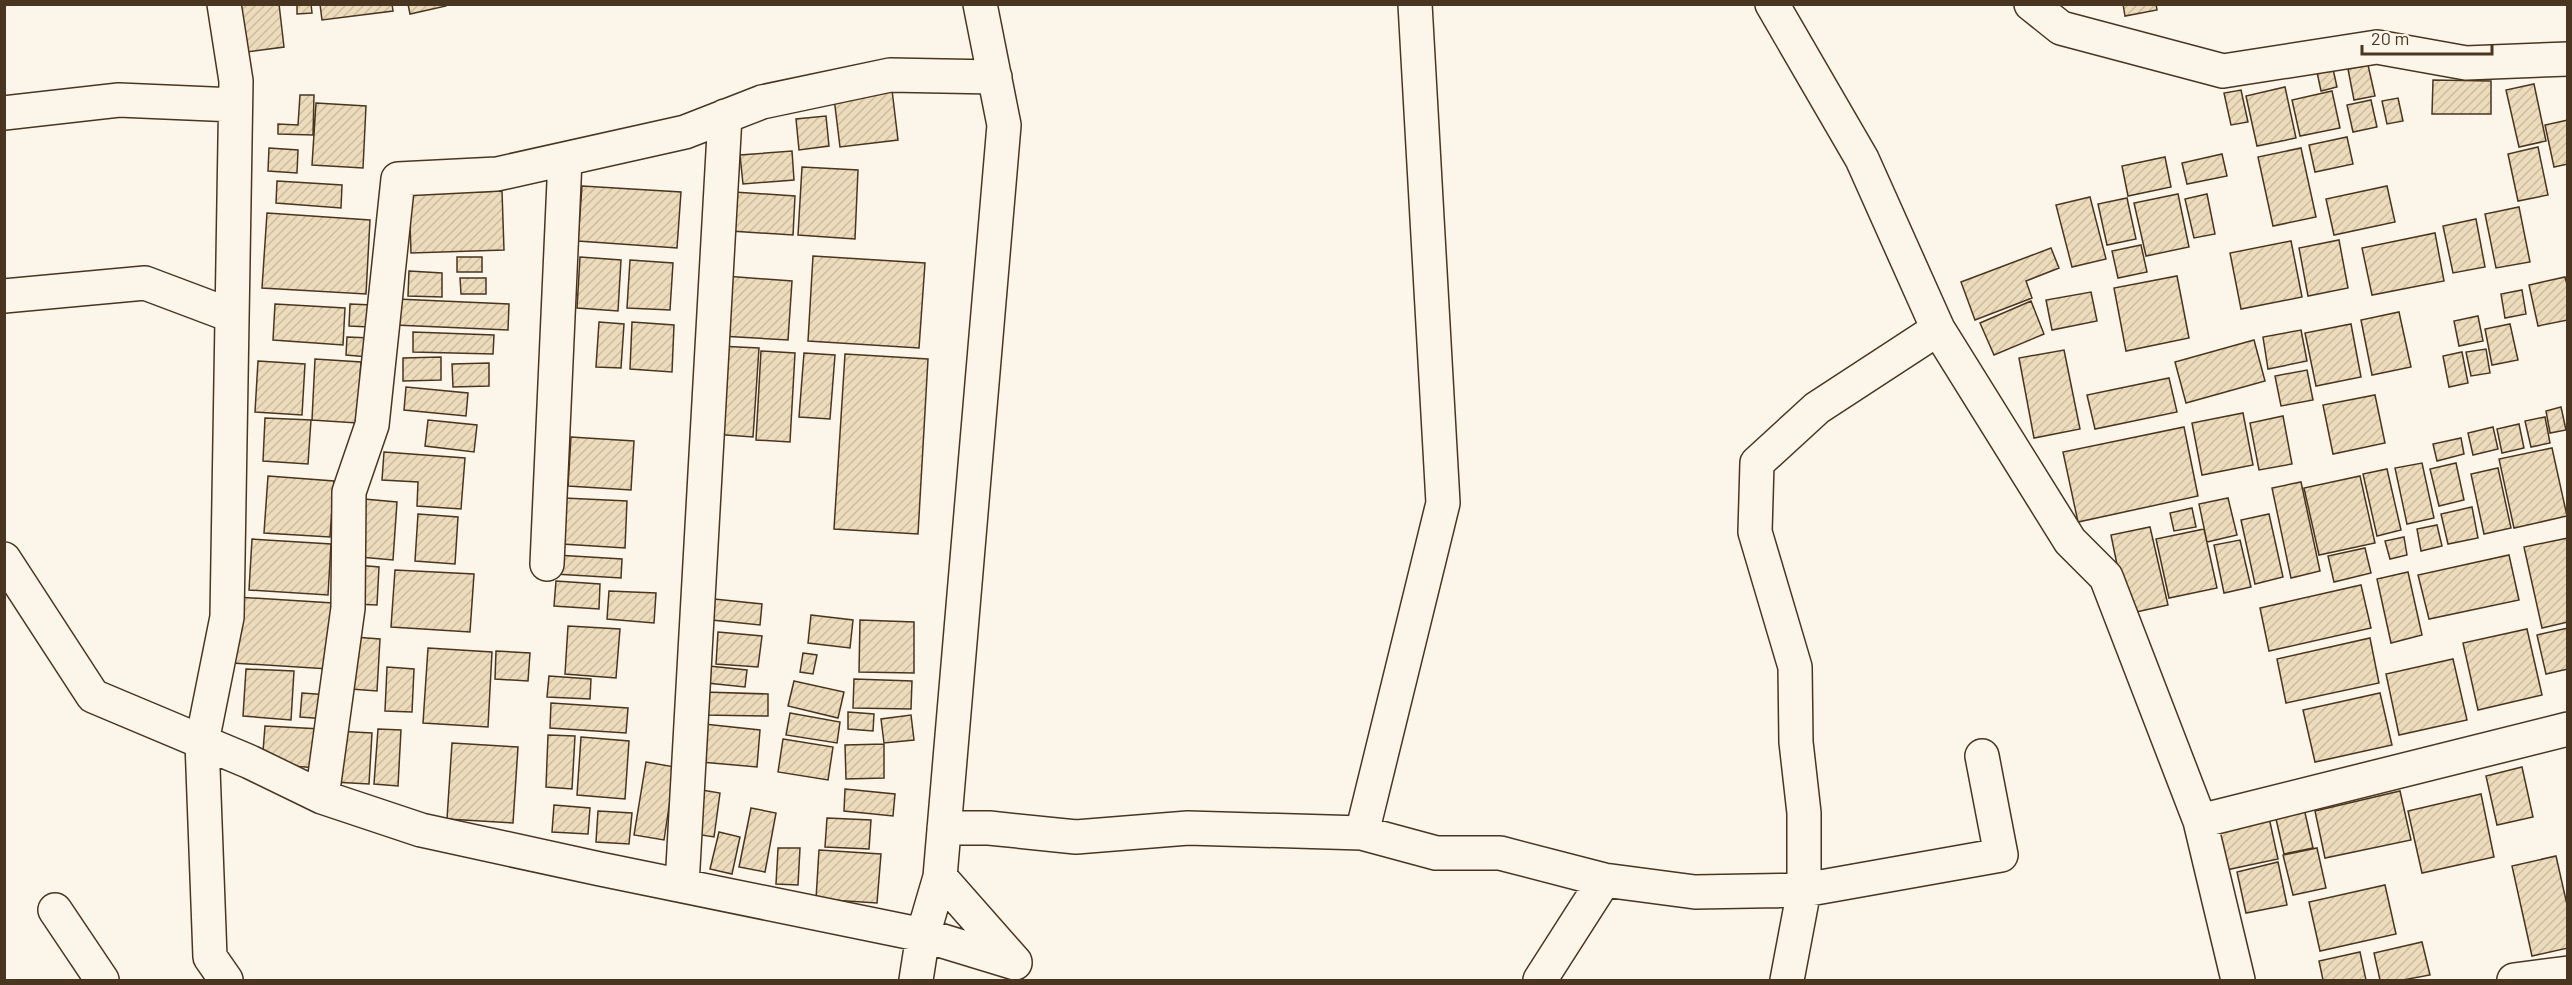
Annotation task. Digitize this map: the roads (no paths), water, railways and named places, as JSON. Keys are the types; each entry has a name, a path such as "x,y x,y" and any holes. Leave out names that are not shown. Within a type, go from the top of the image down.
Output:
{"street":[{"path":"224,4 236,81 230,315 227,617 202,742 210,957 226,981"},
{"path":"916,981 923,935 940,877 1004,125 980,4"},
{"path":"1362,833 1443,503 1415,4"},
{"path":"1772,4 1862,159 1938,329 2070,541 2106,577 2200,821 2238,981"},
{"path":"2031,4 2061,28 2223,71 2377,47 2466,63 2568,59"},
{"path":"322,797 348,608 349,492 372,425 398,179 497,174 685,132 762,102 890,75 995,77"},
{"path":"4,113 119,100 235,105"},
{"path":"682,885 726,116"},
{"path":"547,564 565,159"},
{"path":"4,296 145,283 230,315"},
{"path":"1787,981 1804,890 1804,813 1796,742 1795,667 1755,532 1756,463 1817,408 1938,329"},
{"path":"4,559 93,696 202,742 322,797 421,830 923,935 1023,972"},
{"path":"2200,821 2568,729"},
{"path":"944,828 989,828 1076,837 1188,828 1362,833 1436,853 1500,852 1604,880 1695,892 1804,890 2001,855 1982,756"},
{"path":"940,877 1023,972"},
{"path":"1540,981 1604,880"},
{"path":"55,910 102,981"},
{"path":"2514,981 2568,973"}]}
